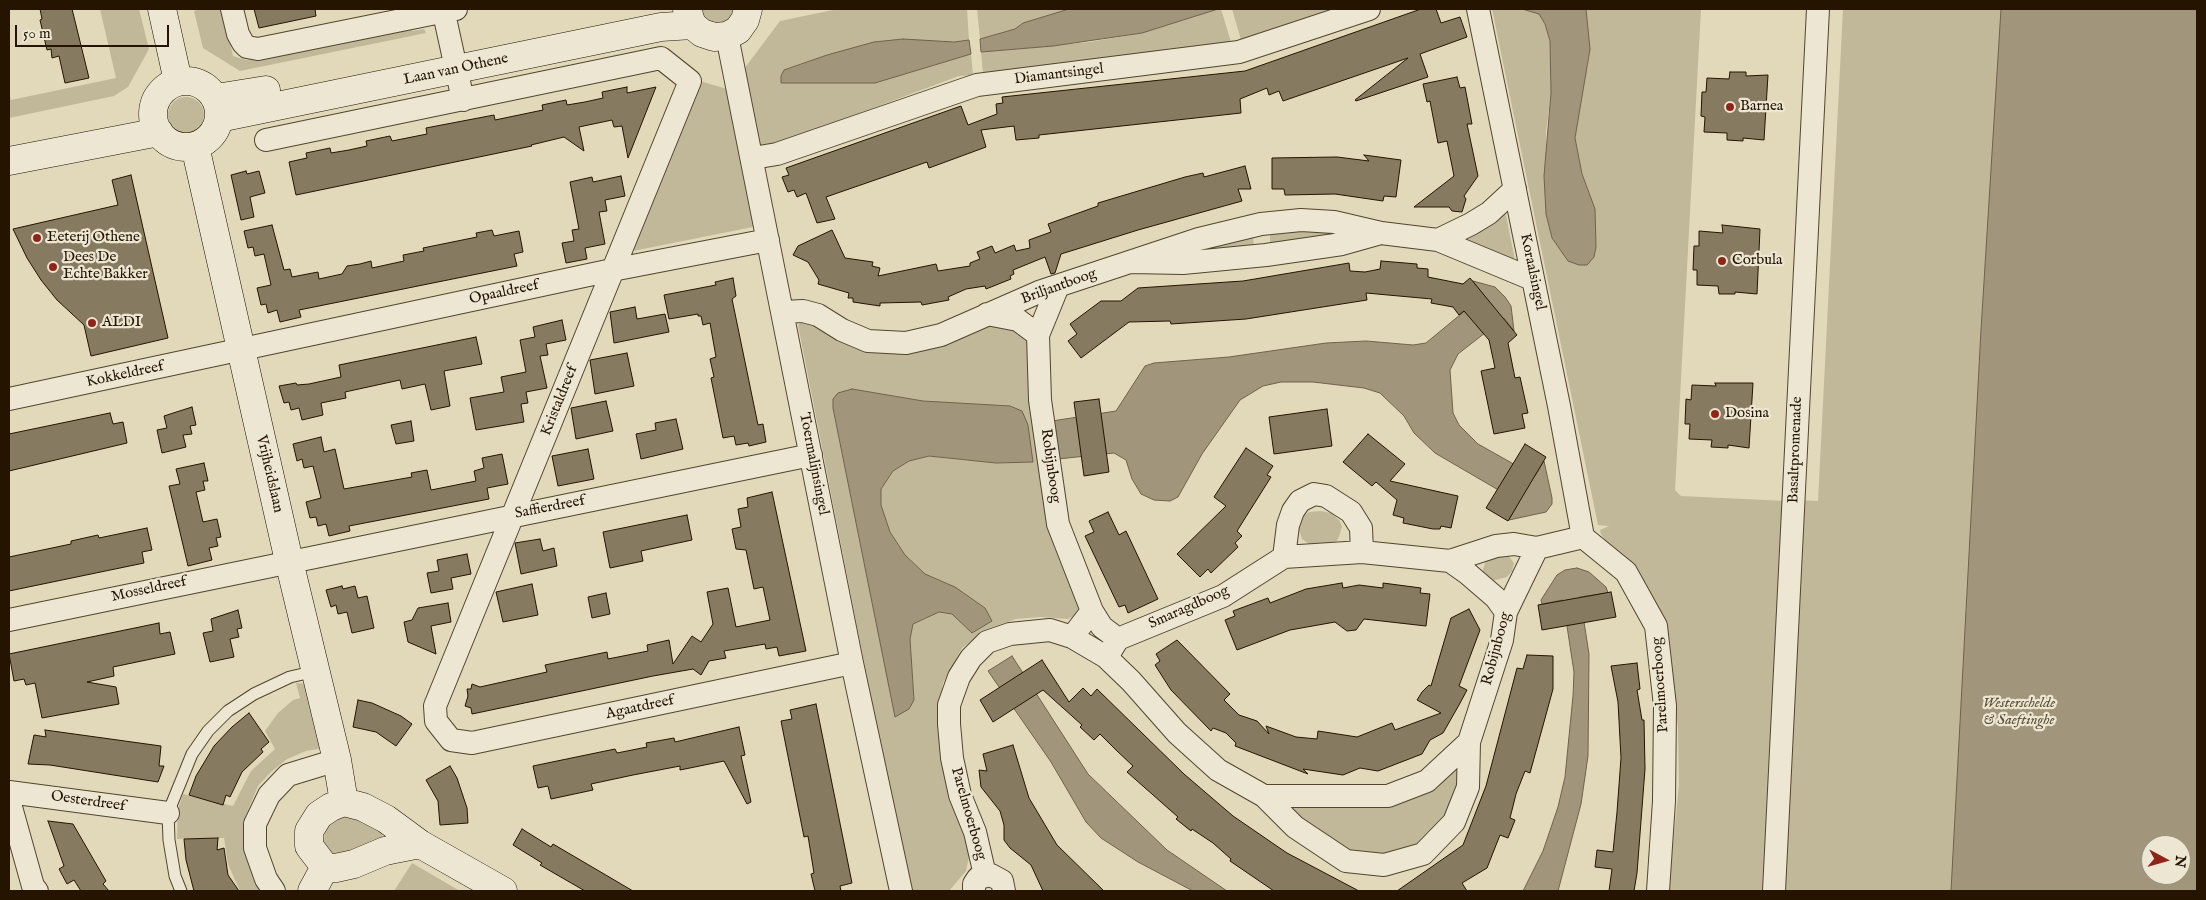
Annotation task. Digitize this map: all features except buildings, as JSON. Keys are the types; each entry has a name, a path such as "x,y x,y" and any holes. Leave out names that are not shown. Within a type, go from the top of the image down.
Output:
{"street":[{"path":"162,9 178,81"},
{"path":"232,9 238,34 247,46 263,48 447,10 454,61 463,100"},
{"name":"Laan van Othene","path":"454,61 662,9"},
{"path":"690,17 708,35 727,36 738,30 745,20 748,9"},
{"name":"Diamantsingel","path":"753,158 777,154 977,85 1239,52 1370,9"},
{"name":"Koraalsingel","path":"1478,9 1584,536"},
{"name":"Basaltpromenade","path":"1774,891 1818,9"},
{"name":"Laan van Othene","path":"217,108 454,61 661,27 690,17"},
{"name":"Toermalijnsingel","path":"727,36 753,158 852,663 901,891"},
{"name":"Laan van Othene","path":"266,140 661,58 690,81"},
{"path":"189,80 200,83 209,89 217,108 211,136 195,146 175,145 166,140 156,121 161,92 178,81 189,80"},
{"name":"Kristaldreef","path":"436,721 435,706 690,81"},
{"path":"9,144 123,120 156,121"},
{"path":"9,161 156,121"},
{"name":"Vrijheidslaan","path":"195,146 240,350 337,760 344,802"},
{"path":"1438,240 1489,213 1515,189"},
{"name":"Briljantboog","path":"783,312 803,310 818,315 842,330 868,341 906,343 940,335 1058,286 1199,238 1260,224 1300,220 1334,222 1381,233 1438,240 1532,279"},
{"path":"1260,224 1266,255"},
{"name":"Briljantboog","path":"1131,262 1183,262 1266,255 1342,244 1381,233"},
{"name":"Opaaldreef","path":"240,350 612,270 768,240"},
{"name":"Robijnboog","path":"1058,286 1038,335 1040,400 1058,524 1092,611 1131,681 1178,733 1218,770 1264,796 1295,827 1346,861 1384,865 1423,854 1454,822 1468,787 1469,742 1502,640 1506,612 1537,548"},
{"name":"Briljantboog","path":"988,314 1018,320 1038,335"},
{"name":"Kokkeldreef","path":"9,399 240,350"},
{"name":"Saffierdreef","path":"289,561 811,455"},
{"path":"1284,558 1288,525 1293,510 1300,501 1314,494 1326,496 1351,512 1361,528 1362,552"},
{"path":"1537,548 1584,536"},
{"name":"Parelmoerboog","path":"1584,536 1626,572 1656,626 1665,706 1664,801 1658,891"},
{"name":"Smaragdboog","path":"1112,648 1223,596 1284,558 1362,552 1450,561 1496,546 1514,544 1537,548"},
{"name":"Mosseldreef","path":"9,620 289,561"},
{"name":"Smaragdboog","path":"1450,561 1468,573 1496,598 1506,612"},
{"path":"1072,637 1092,611"},
{"name":"Parelmoerboog","path":"1004,891 1002,881 997,876 979,883 975,832 960,795 952,758 949,724 950,706 959,676 971,658 987,642 1010,634 1050,630 1112,648"},
{"name":"Agaatdreef","path":"436,721 451,740 472,743 852,663"},
{"name":"Robijnboog","path":"1264,796 1388,796 1427,781 1469,742"},
{"path":"274,891 266,879 255,848 255,824 269,796 288,776 337,760"},
{"name":"Oesterdreef","path":"9,792 168,813"},
{"path":"9,800 33,886 37,891"},
{"path":"325,868 308,846 309,831 319,815 344,802 363,807 386,819 420,844 503,891"},
{"path":"325,868 336,868 354,864 385,851 420,844"},
{"path":"312,891 325,868"}],"lane":[{"path":"181,891 175,876 169,840 168,813 192,754 208,731 228,711 254,694 290,677 316,670"}],"green space":[{"path":"100,9 139,9 149,49 128,87 114,96 9,118 9,93 11,100 116,78"},
{"path":"200,9 223,9 233,56 246,60 411,28 412,31 424,29 426,33 240,71 203,48 194,11"},
{"path":"700,9 737,9 724,25 705,20"},
{"path":"838,9 967,9 969,40 827,55 784,70 781,76 781,83 875,83 971,54 973,75 959,76 758,151 741,73 780,21"},
{"path":"977,9 1069,9 1023,23 1015,29 980,39"},
{"path":"1221,9 1231,42 983,73 981,52 1090,42 1142,33"},
{"path":"1232,9 1335,9 1241,40"},
{"path":"1492,9 1522,9 1539,14 1545,24 1550,41 1551,93 1546,132 1552,238 1568,261 1594,227 1595,209 1582,174 1575,138 1590,49 1586,9 1701,9 1675,490 1681,496 1786,501 1767,891 1668,891 1679,785 1678,728 1672,670 1611,549 1601,534 1600,530 1609,526 1598,525"},
{"name":"Westerschelde & Saeftinghe","path":"1843,9 2197,9 2197,891 1782,891 1800,500 1818,501"},
{"path":"700,81 727,89 758,226 628,252"},
{"path":"186,97 193,98 199,102 203,108 203,122 199,128 193,132 186,133 179,132 173,128 169,122 168,115 169,108 173,102 179,98"},
{"path":"1504,206 1516,265 1459,238"},
{"path":"1270,230 1335,230 1335,235 1270,243"},
{"path":"1253,237 1254,246 1167,253"},
{"path":"803,321 863,343 986,322 1025,334 1033,350 1082,607 1076,615 1068,619 1040,617 1016,619 985,630 962,648 943,683 938,708 943,767 970,852 966,871 949,891 909,891 798,325","holes":["852,389 923,401 1009,406 1032,462 996,463 929,456 909,461 893,471 881,489 881,505 890,532 905,555 925,574 955,587 985,608 992,621 972,633 953,614 939,612 913,624 910,639 914,700 896,717 833,408 833,399"]},
{"path":"1321,511 1331,513 1339,520 1342,526 1340,534 1337,541 1329,544 1309,544 1302,539 1298,527 1301,518 1309,512"},
{"path":"1507,554 1514,563 1512,571 1507,577 1492,581 1482,573 1486,560"},
{"path":"296,683 311,684 324,748 306,751 287,759 258,786 245,817 245,847 266,891 240,891 228,864 224,838 177,839 178,809 183,794 233,806 251,771 275,749 265,731 278,713 293,700 300,698"},
{"path":"1456,769 1459,779 1448,812 1424,840 1407,850 1392,855 1348,851 1311,829 1290,807 1293,803 1337,805"},
{"path":"337,813 382,824 382,846 344,859 323,851 325,830"},
{"path":"412,863 460,891 394,891"}],"shaded area":[{"path":"1069,9 1218,9 1142,33 1053,46 981,52 980,39 1015,29 1023,23"},
{"path":"1522,9 1586,9 1590,49 1575,138 1582,174 1595,209 1596,247 1594,257 1587,265 1579,265 1568,261 1552,238 1546,214 1544,176 1551,93 1550,41 1545,24 1539,14"},
{"name":"Westerschelde & Saeftinghe","path":"2001,9 2197,9 2197,891 1951,891 1981,330"},
{"path":"903,39 954,42 969,40 971,54 875,83 781,83 781,76 784,70 827,55 874,42"},
{"path":"1473,281 1495,287 1505,297 1511,306 1514,331 1504,318 1458,354 1450,370 1453,413 1459,425 1478,444 1535,476 1544,461 1552,498 1552,504 1546,512 1509,520 1519,502 1435,453 1414,433 1404,416 1380,393 1364,388 1313,382 1281,382 1263,386 1240,400 1202,454 1178,497 1170,501 1154,500 1141,494 1132,479 1126,460 1114,453 1058,459 1052,421 1116,411 1145,366 1154,363 1229,357 1326,343 1366,341 1413,345 1426,343 1484,295"},
{"path":"852,389 923,401 1010,406 1022,411 1028,425 1033,462 996,463 929,456 909,461 893,471 881,489 881,505 890,532 905,555 925,574 955,587 985,608 992,621 972,633 952,614 939,612 913,624 910,639 914,700 909,709 895,717 833,408 833,399 838,393"},
{"path":"1577,568 1589,572 1606,587 1608,593 1580,597 1589,654 1588,756 1581,804 1558,891 1523,891 1543,851 1558,807 1565,777 1573,696 1574,672 1563,600 1542,604 1541,600 1557,575 1565,570"},
{"path":"1012,656 1088,774 1167,850 1227,891 1193,891 1138,862 1101,838 1086,822 1051,762 988,671"}],"place":[{"name":"Barnea","path":"1730,107"},
{"name":"Eeterij Othene","path":"37,238"},
{"name":"Corbula","path":"1722,261"},
{"name":"Dees De Echte Bakker","path":"53,267"},
{"name":"ALDI","path":"92,323"},
{"name":"Dosina","path":"1715,414"}]}
